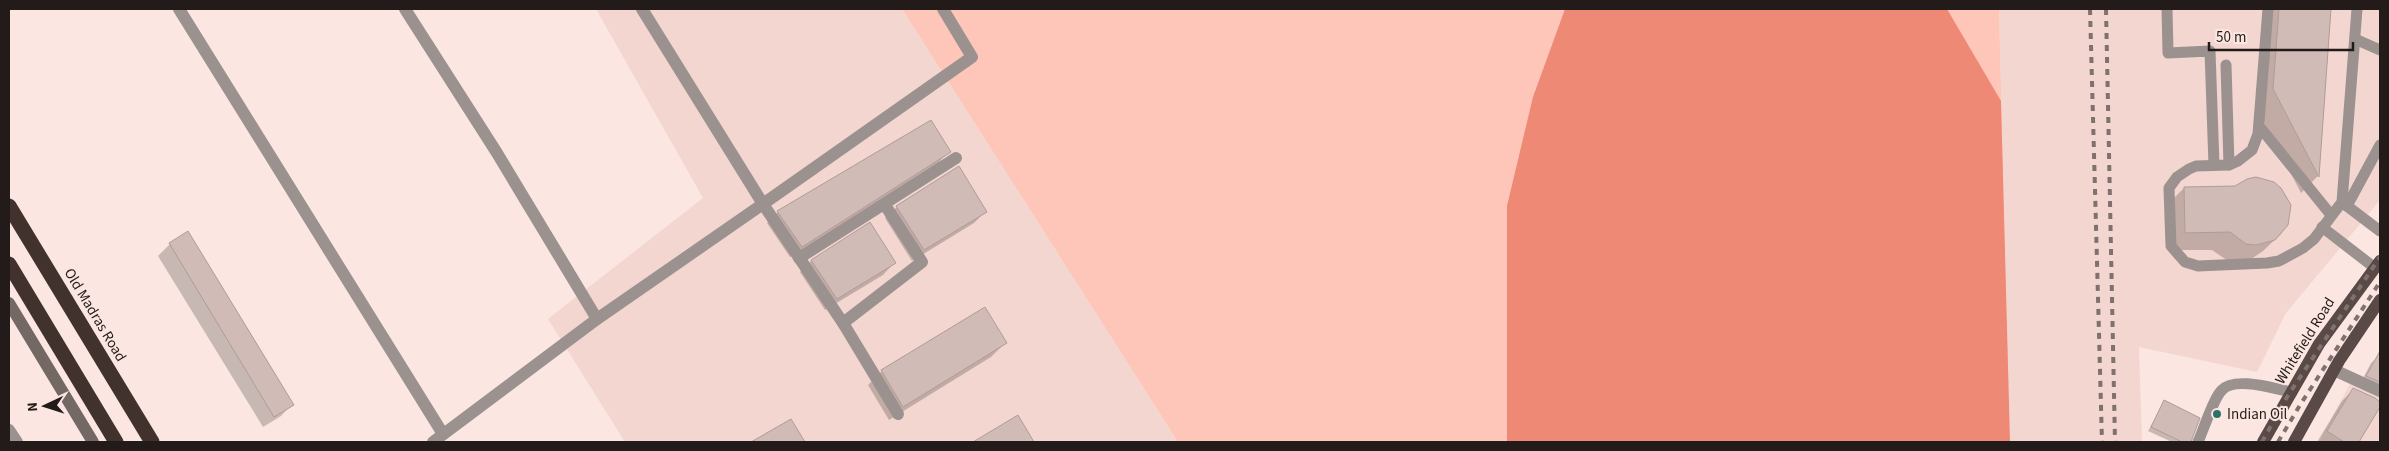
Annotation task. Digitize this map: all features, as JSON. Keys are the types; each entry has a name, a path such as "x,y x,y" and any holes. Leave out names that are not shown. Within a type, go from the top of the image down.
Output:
{"highway":[{"name":"Old Madras Road","path":"9,206 152,442"},
{"path":"9,264 116,442"}],"main road":[{"name":"Whitefield Road","path":"2264,442 2319,344 2378,265"},
{"path":"2294,442 2334,370 2380,300"}],"street":[{"path":"179,9 443,434"},
{"path":"405,9 497,153 597,319"},
{"path":"642,9 763,204 843,323 898,414"},
{"path":"433,442 597,319 972,57 943,9"},
{"path":"799,258 956,158"},
{"path":"843,323 922,262 885,205"},
{"path":"9,303 93,442"},
{"path":"2334,370 2380,391"},
{"path":"9,430 17,442"}],"lane":[{"path":"2167,9 2168,53 2210,51 2214,165"},
{"path":"2268,9 2259,126 2252,150 2238,162 2229,165 2189,169 2177,177 2169,188 2171,246 2185,262 2198,266 2255,264 2279,261 2303,248 2332,215 2345,204 2380,145"},
{"path":"2345,204 2357,9"},
{"path":"2355,39 2380,50"},
{"path":"2226,65 2229,165"},
{"path":"2259,126 2332,215"},
{"path":"2345,204 2380,231"},
{"path":"2322,227 2378,265"},
{"path":"2198,442 2220,391 2230,384 2250,384 2292,392"}],"shaded area":[{"path":"596,9 902,9 1178,442 625,442 548,319 703,198"},
{"path":"902,9 1999,9 2010,442 1178,442"},
{"path":"1565,9 1947,9 2001,101 2010,442 1507,442 1507,206 1533,97"},
{"path":"1999,9 2380,9 2380,200 2286,313 2257,372 2139,347 2142,442 2010,442"},
{"path":"2351,382 2380,397 2380,442 2319,442"}],"building":[{"path":"2279,9 2331,9 2319,177 2273,89"},
{"path":"931,120 951,152 802,247 777,211"},
{"path":"959,166 987,212 924,250 896,206"},
{"path":"2256,177 2274,182 2281,188 2291,205 2288,225 2275,240 2256,245 2246,244 2230,232 2185,233 2184,187 2235,186 2247,179"},
{"path":"870,222 896,263 837,299 811,260"},
{"path":"188,231 294,405 274,417 169,243"},
{"path":"985,307 1007,343 903,407 881,370"},
{"path":"2380,351 2380,382 2366,376"},
{"path":"2353,388 2375,398 2380,402 2380,407 2359,442 2344,442 2327,431"},
{"path":"2164,400 2200,418 2191,442 2182,442 2151,427"},
{"path":"1018,415 1034,442 973,442"},
{"path":"791,419 805,442 751,442"}],"railway":[{"path":"2090,9 2102,442"},
{"path":"2106,9 2115,442"},
{"path":"2262,442 2287,397 2380,257"},
{"path":"2278,442 2380,282"}],"place":[{"name":"Indian Oil","path":"2217,414"}]}
